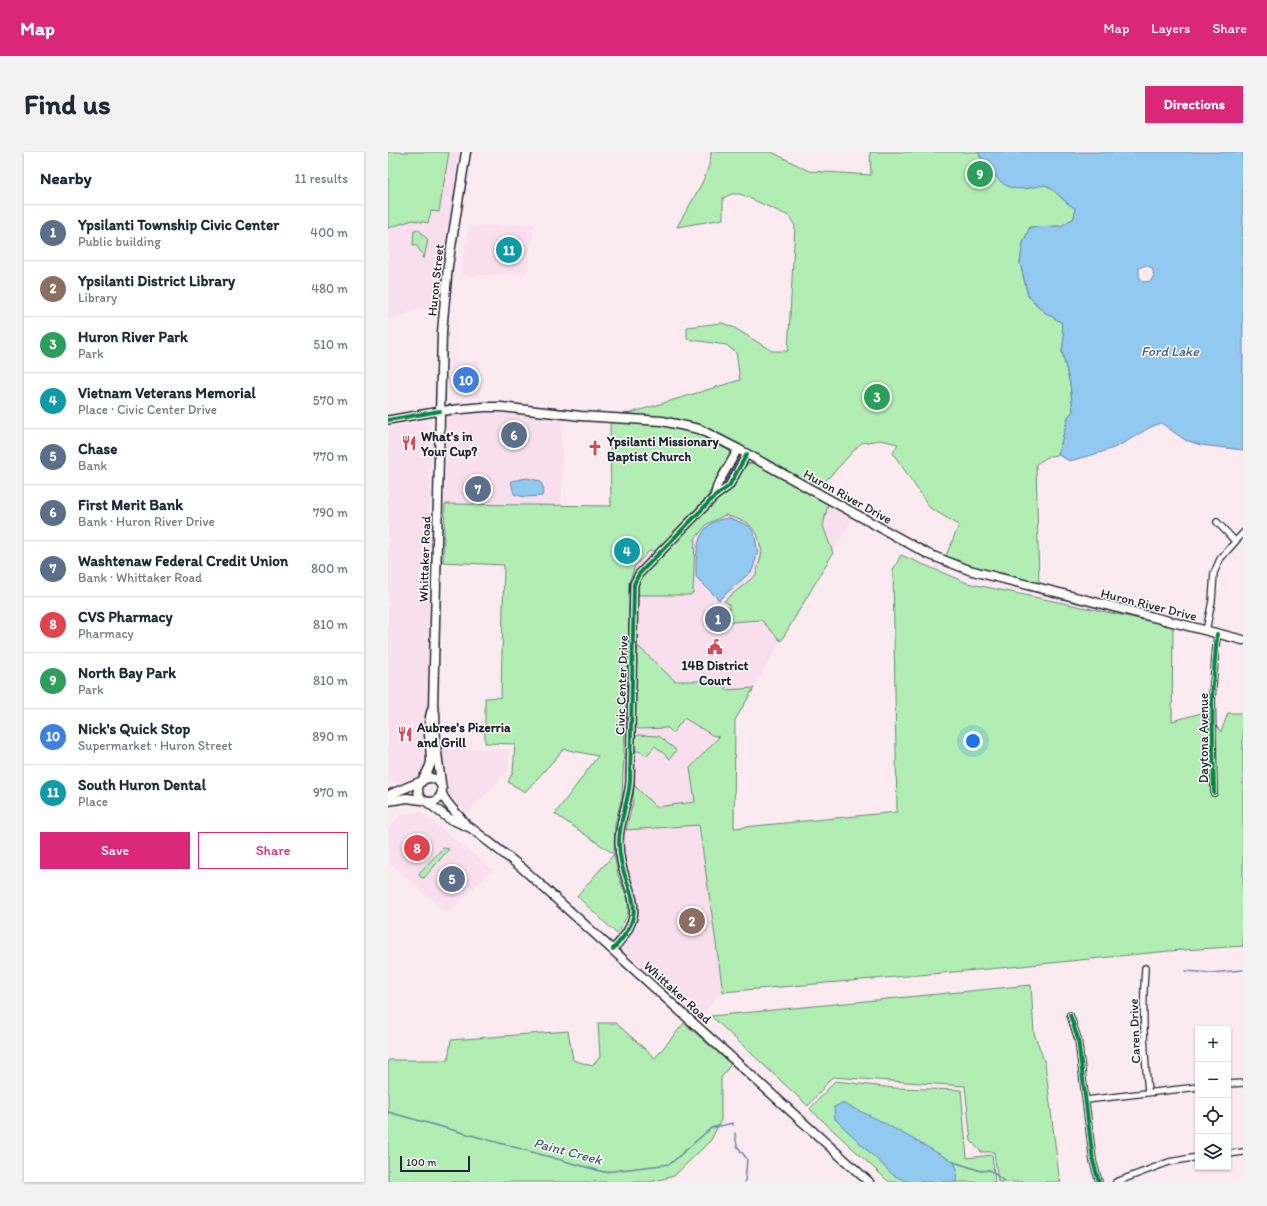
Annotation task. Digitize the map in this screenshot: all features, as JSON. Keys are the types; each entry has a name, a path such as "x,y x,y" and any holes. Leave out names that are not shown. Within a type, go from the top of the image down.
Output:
{"main road":[{"name":"Huron Street","path":"440,411 444,299 466,152"},
{"name":"Huron River Drive","path":"440,411 501,407 581,416 662,421 699,429 928,554 948,562 1019,583 1243,640"},
{"name":"Whittaker Road","path":"422,780 431,762 429,721 433,707 440,411"},
{"name":"Whittaker Road","path":"433,707 435,714 436,745 441,783"},
{"path":"388,797 391,794 430,777 436,778 441,783 443,788 442,794 438,800 425,801 407,798 388,801"},
{"path":"422,780 418,790 425,801"},
{"name":"Whittaker Road","path":"442,794 446,803 460,816 466,825"},
{"name":"Whittaker Road","path":"425,801 448,818 466,825 521,867 869,1182"}],"street":[{"path":"388,420 440,411"},
{"name":"Civic Center Drive","path":"714,497 717,486 738,449"},
{"name":"Civic Center Drive","path":"613,949 628,932 634,920 633,900 622,869 619,842 620,828 628,800 630,782 634,584 639,574 714,497 729,486 747,454"},
{"path":"1216,522 1235,541"},
{"path":"1206,631 1212,601 1214,573 1220,559 1243,533"},
{"name":"Daytona Avenue","path":"1214,793 1212,697 1217,634"},
{"name":"Caren Drive","path":"1145,968 1142,1003 1143,1037 1148,1092"},
{"path":"1070,1015 1078,1039 1093,1161 1099,1182"},
{"path":"1231,1084 1243,1083"},
{"path":"1086,1100 1195,1087"},
{"path":"1231,1154 1243,1152"},
{"path":"1116,1182 1147,1169 1169,1162 1195,1158"}],"shaded area":[{"path":"388,152 459,152 438,304 388,319"},
{"path":"535,224 526,274 460,276 469,226"},
{"path":"451,361 479,361 480,397 451,397"},
{"path":"482,413 533,414 562,419 562,506 445,504 447,419 458,415"},
{"path":"610,419 671,424 704,435 825,502 854,516 735,720 690,768 723,992 704,1012 699,1021 621,947 636,927 638,908 634,888 624,859 622,831 615,831"},
{"path":"427,421 431,426 427,754 429,764 423,775 412,784 404,785 388,780 388,426"},
{"path":"440,748 509,749 509,770 468,813 449,799"},
{"path":"421,812 493,870 447,914 388,862 388,829 402,813"}],"green space":[{"path":"388,152 449,152 439,212 431,211 428,223 413,220 388,228"},
{"path":"711,152 772,152 809,171 871,175 870,152 978,152 985,164 1025,189 1045,184 1075,208 1074,218 1061,226 1030,227 1023,243 1020,263 1028,296 1044,312 1061,322 1064,337 1062,352 1070,384 1073,411 1068,417 1058,455 1049,456 1036,464 1039,584 945,558 959,525 930,508 893,453 898,444 880,440 861,443 818,489 712,431 678,419 627,414 740,380 736,352 726,345 687,339 687,327 722,323 733,327 772,351 788,351 795,226 789,216 740,194 732,194 723,198 723,219 677,227 703,180 710,161"},
{"path":"418,229 428,240 424,258 422,258 423,255 416,245 413,245 414,230"},
{"path":"610,419 662,423 699,434 730,451 730,456 707,497 656,551 649,551 635,566 629,582 629,633 622,797 615,824 614,854 555,814 598,756 564,749 525,792 508,782 513,772 515,744 485,743 485,698 501,697 504,565 443,562 445,504 611,506"},
{"path":"755,463 828,504 823,526 833,553 781,641 761,620 730,622 729,604 724,601 756,575 762,552 757,533 747,522 725,515 707,524 695,539 693,593 690,595 640,595 636,593 639,579 718,499 733,487 746,464"},
{"path":"901,555 967,583 1173,626 1172,721 1205,712 1221,732 1228,713 1243,713 1243,946 1169,951 1011,967 723,992 699,825 626,830 633,802 634,785 656,807 695,802 690,768 719,737 712,735 684,718 673,733 668,728 638,729 634,725 637,649 639,647 675,681 726,681 726,690 754,688 735,720 734,828 897,812 893,570"},
{"path":"638,735 659,736 676,750 670,759 655,746 646,756 641,752 633,750 633,738"},
{"path":"443,848 449,849 424,878 420,877 419,873"},
{"path":"614,854 618,875 628,900 628,914 617,934 577,896"},
{"path":"1031,985 1034,1033 1045,1063 1061,1182 998,1182 994,1152 981,1152 971,1141 965,1086 832,1077 808,1106 711,1016"},
{"path":"598,1023 616,1023 655,1058 684,1023 731,1064 721,1078 721,1120 711,1140 674,1176 650,1182 388,1182 388,1060 448,1060 451,1040 568,1031 573,1060 592,1066 600,1057"},
{"path":"835,1081 894,1088 961,1090 967,1158 992,1155 995,1182 889,1182 810,1109"}],"water":[{"name":"Ford Lake","path":"978,152 1243,152 1243,450 1201,445 1185,440 1161,423 1118,446 1100,453 1070,461 1058,455 1068,417 1073,411 1070,384 1062,352 1064,337 1061,322 1044,312 1028,295 1020,263 1023,243 1030,227 1061,226 1074,218 1075,208 1045,185 1016,189 1003,184 987,166","holes":["1146,265 1152,268 1154,275 1151,281 1143,282 1139,276 1139,268"]},
{"path":"527,478 540,481 544,489 542,496 524,497 514,494 511,481"},
{"path":"729,518 748,525 754,532 758,552 752,571 719,600 696,577 697,548 704,531 710,525 718,520"},
{"path":"842,1103 877,1119 954,1162 957,1169 956,1182 908,1182 893,1175 835,1119 834,1107"}],"waterway":[{"path":"1186,971 1211,973 1243,970"},
{"name":"Paint Creek","path":"388,1112 604,1172 670,1164 711,1128 733,1123 733,1125"},
{"name":"Paint Creek","path":"735,1133 737,1146 747,1159 745,1182"},
{"path":"954,1162 981,1171 990,1170 1005,1182"}],"cycle path":[{"path":"388,420 440,411"},
{"path":"613,949 626,934 632,921 634,909 632,897 624,873 619,842 620,827 630,782 634,584 639,574 714,497 729,486 747,454"},
{"path":"1214,793 1212,697 1217,634"},
{"path":"1070,1015 1078,1039 1093,1161 1099,1182"}],"place":[{"name":"North Bay Park","path":"980,174"},
{"name":"South Huron Dental","path":"509,250"},
{"name":"Nick's Quick Stop","path":"466,380"},
{"name":"Huron River Park","path":"877,397"},
{"name":"First Merit Bank","path":"514,435"},
{"name":"What's in Your Cup?","path":"409,443"},
{"name":"Ypsilanti Missionary Baptist Church","path":"595,448"},
{"name":"Washtenaw Federal Credit Union","path":"478,489"},
{"name":"Vietnam Veterans Memorial","path":"627,551"},
{"name":"Ypsilanti Township Civic Center","path":"718,619"},
{"name":"14B District Court","path":"715,647"},
{"name":"Aubree's Pizerria and Grill","path":"405,734"},
{"name":"CVS Pharmacy","path":"417,848"},
{"name":"Chase","path":"452,879"},
{"name":"Ypsilanti District Library","path":"692,921"}]}
